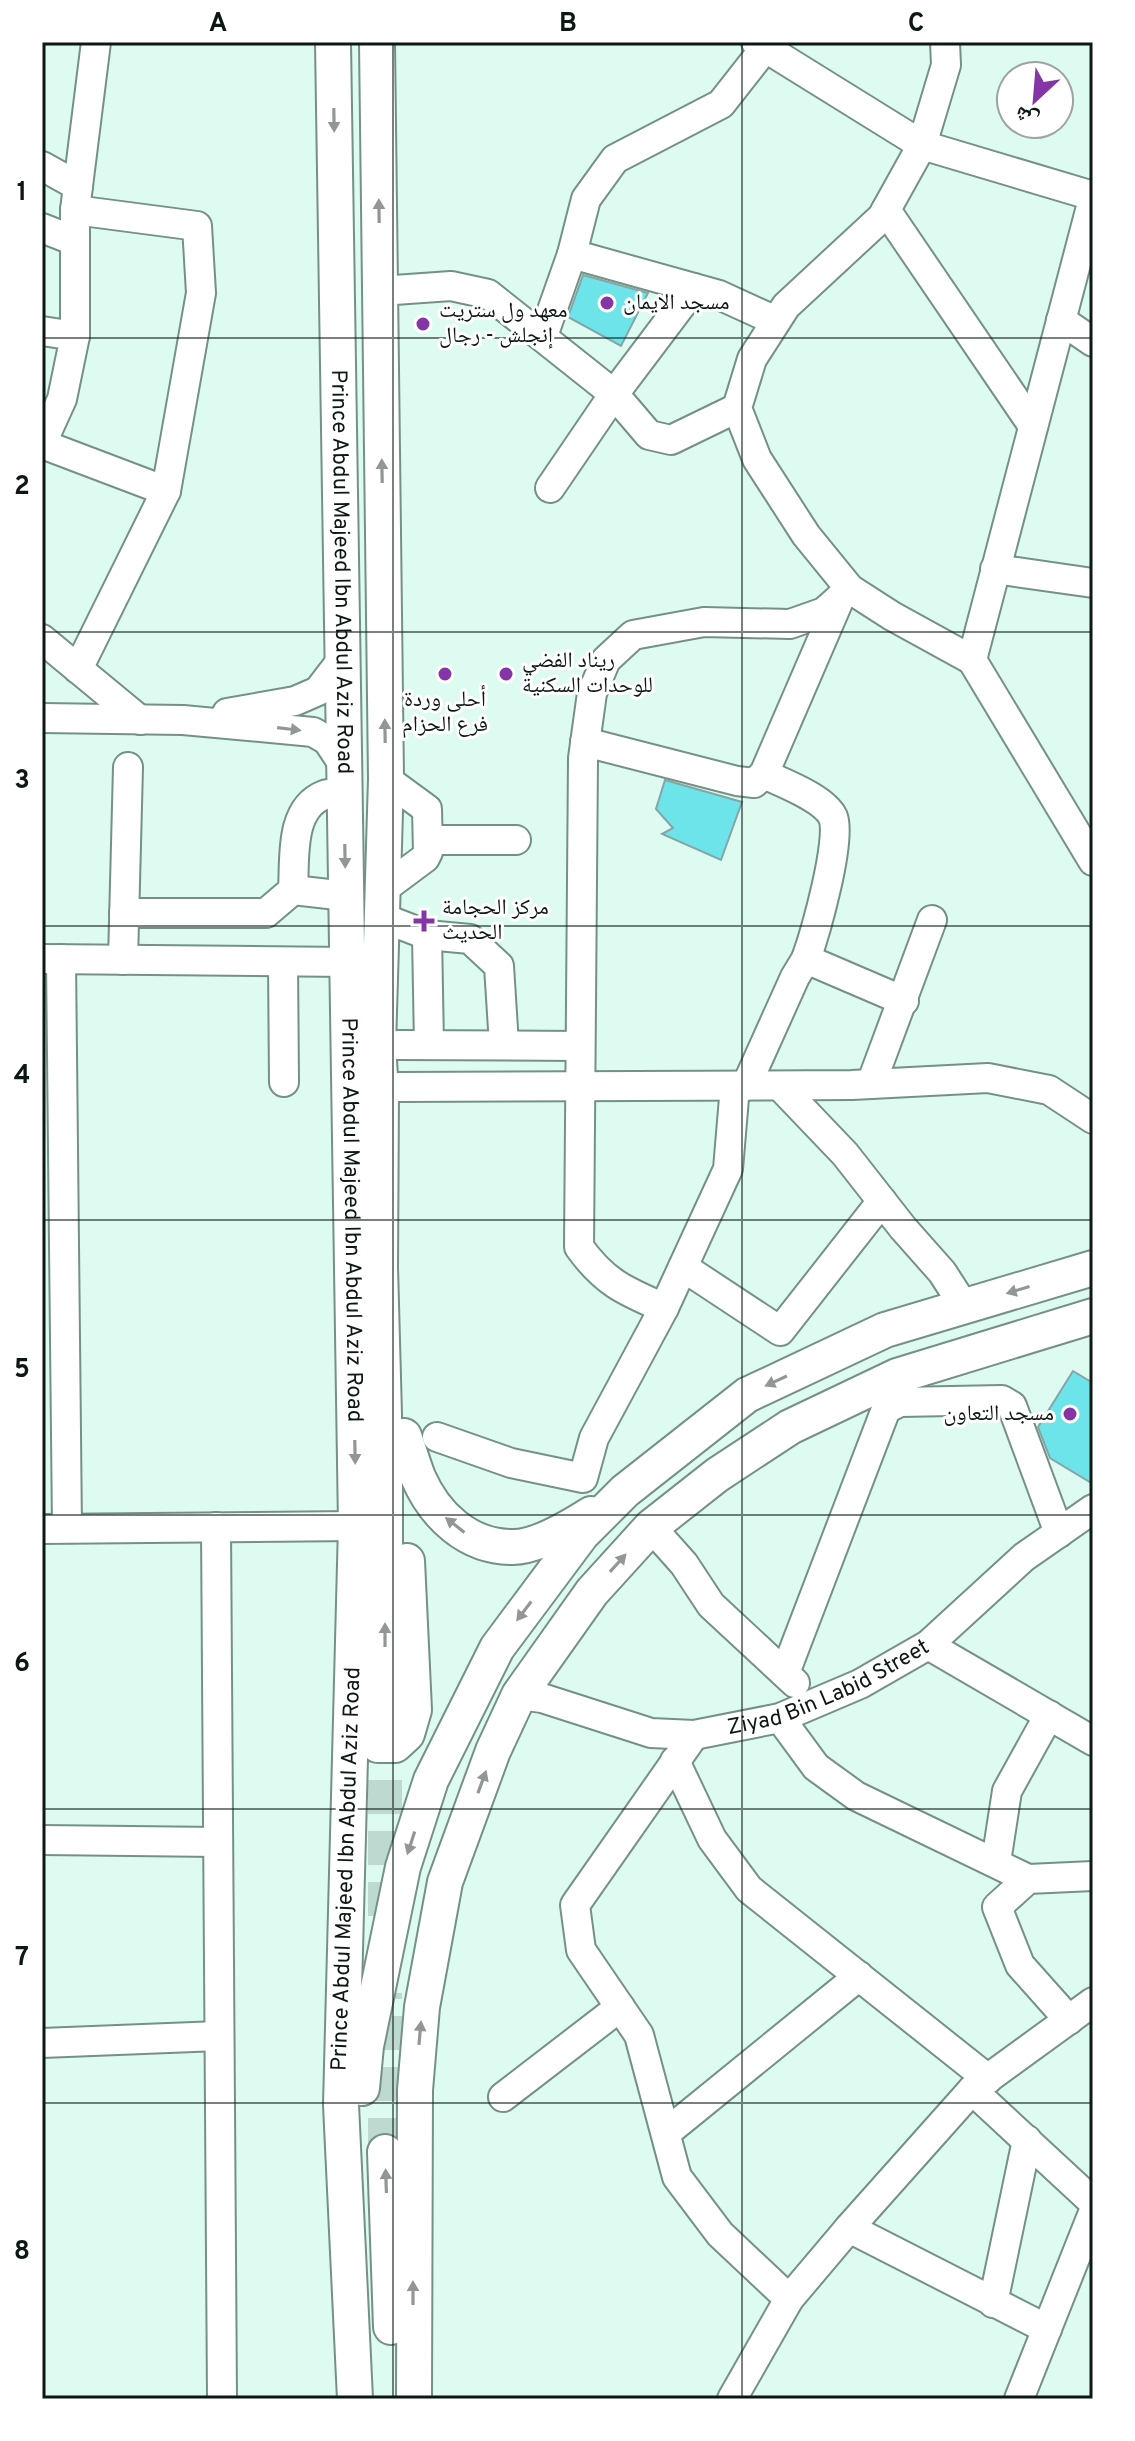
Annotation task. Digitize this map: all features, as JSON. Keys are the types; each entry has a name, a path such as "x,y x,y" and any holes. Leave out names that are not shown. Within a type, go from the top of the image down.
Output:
{"main road":[{"name":"Prince Abdul Majeed Ibn Abdul Aziz Road","path":"333,42 356,1526 341,2105 355,2399"},
{"name":"Prince Abdul Majeed Ibn Abdul Aziz Road","path":"377,42 386,779 378,1045 385,1452 385,1713"},
{"path":"382,920 398,1029 414,1045 399,1087 421,1436 419,1478 435,1506 455,1530 487,1543 514,1548 563,1532 625,1491 747,1395 885,1330 1093,1268"},
{"path":"414,2399 415,2090 422,2007 445,1882 493,1751 519,1695 592,1592 651,1527 717,1475 790,1427 897,1376 1093,1316"},
{"path":"353,1638 371,1737 378,1745 395,1745 407,1734 414,1710 406,1543 421,1436"},
{"path":"348,2259 366,2046 403,1867 431,1780 497,1648 582,1534 625,1491"},
{"path":"385,2152 394,2399"}],"street":[{"path":"96,42 76,198 75,336 62,399 42,444 166,491"},
{"path":"963,42 945,53 922,145 882,217 786,306 752,359 737,408 757,459 845,593 972,660 1093,861"},
{"path":"543,336 572,254 586,199 615,159 721,104 760,45 922,145 1093,198 972,660"},
{"path":"42,166 76,198 197,226 201,293 166,491 78,669"},
{"path":"886,210 1033,426"},
{"path":"42,228 75,241"},
{"path":"572,254 719,295 776,321"},
{"path":"380,291 451,286 488,294 614,394 649,435 671,440 737,408"},
{"path":"550,488 614,394 694,288"},
{"path":"1061,320 1093,342"},
{"path":"42,331 75,336"},
{"path":"995,569 1093,583"},
{"path":"664,1308 632,1294 597,1272 579,1247 583,758 592,693 606,660 633,635 704,622 790,624 824,612 845,593"},
{"path":"585,742 754,783 764,774 845,593"},
{"path":"42,639 140,720"},
{"path":"183,720 295,701 318,691 341,661"},
{"path":"42,718 183,720 313,732 327,740 343,778 300,818 293,890 266,913 124,913"},
{"path":"123,960 128,767"},
{"path":"421,1436 511,1463 583,1478 594,1438 664,1308 728,1169 740,1086 806,959 823,903 834,819 812,797 764,774"},
{"path":"386,779 425,806 428,852 382,920 427,935 470,939 499,966 504,1045"},
{"path":"428,840 516,840"},
{"path":"293,890 346,896"},
{"path":"871,1084 932,920"},
{"path":"427,935 414,1045 580,1046"},
{"path":"347,962 51,959 54,1528 356,1526"},
{"path":"806,959 904,1001"},
{"path":"283,962 284,1082"},
{"path":"399,1087 780,1086 988,1078 1049,1090 1093,1119"},
{"path":"780,1086 845,1154 942,1272 964,1306"},
{"path":"683,1267 780,1331 882,1201"},
{"path":"785,1673 886,1409 900,1402 1002,1400 1012,1406 1059,1533"},
{"name":"Ziyad Bin Labid Street","path":"519,1695 542,1698 651,1733 694,1735 780,1718 860,1684 928,1645 1024,1557 1093,1509"},
{"path":"216,1527 222,2399"},
{"path":"651,1527 684,1564 711,1605 815,1703"},
{"path":"928,1645 1093,1741"},
{"path":"996,1862 1007,1791 1049,1715"},
{"path":"780,1718 816,1767 856,1796 937,1837 1028,1879 1093,1876"},
{"path":"694,1735 575,1905 581,1950 639,2035 677,2177 720,2234 789,2299"},
{"path":"675,1761 712,1839 749,1889 859,1976 980,2085 1027,2140 1093,2202"},
{"path":"42,1840 218,1842"},
{"path":"1028,1879 997,1907 1020,1965 1069,2020"},
{"path":"666,2133 859,1976"},
{"path":"732,2399 789,2299 849,2228 980,2085 1093,2002"},
{"path":"503,2097 620,2007"},
{"path":"42,2043 219,2036"},
{"path":"993,2303 1027,2140"},
{"path":"1019,2399 1093,2213"},
{"path":"849,2228 1047,2329"}],"building":[{"name":"مسجد الايمان","path":"583,275 648,293 621,346 568,317"},
{"path":"665,780 742,802 721,860 662,834 673,828 656,809"},
{"name":"مسجد التعاون","path":"1073,1371 1093,1383 1093,1484 1050,1458 1038,1427"}],"tunnel":[{"path":"385,1717 385,1916"},
{"path":"385,1993 385,2152"}],"place":[{"name":"مسجد الايمان","path":"607,303"},
{"name":"معهد ول ستريت إنجلش - رجال","path":"423,324"},
{"name":"أحلى وردة فرع الحزام","path":"445,674"},
{"name":"ريناد الفضي للوحدات السكنية","path":"506,674"},
{"name":"مركز الحجامة الحديث","path":"424,921"},
{"name":"مسجد التعاون","path":"1070,1414"}]}
